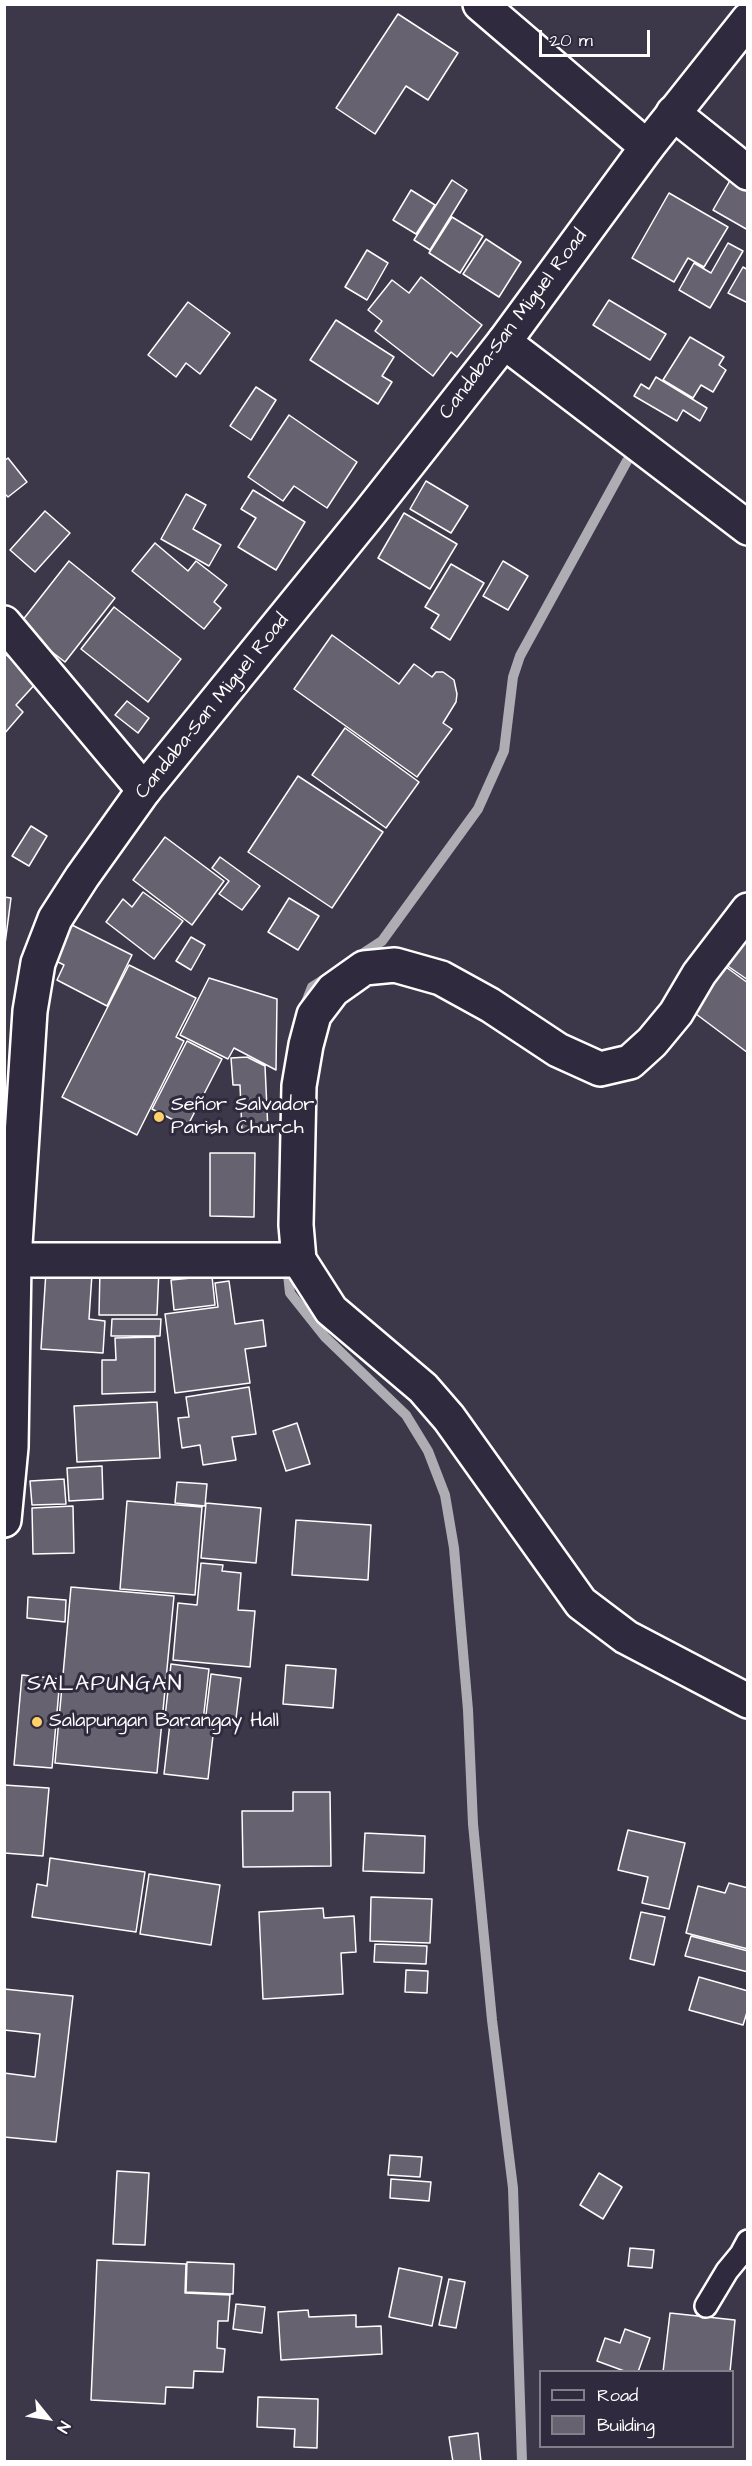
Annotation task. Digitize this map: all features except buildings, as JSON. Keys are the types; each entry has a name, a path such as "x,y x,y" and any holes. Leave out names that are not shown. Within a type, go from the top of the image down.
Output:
{"street":[{"path":"480,4 647,147"},
{"name":"Candaba-San Miguel Road","path":"4,1520 11,1447 14,1260 30,1011 38,963 55,919 144,790 345,543 504,342 647,147 747,20"},
{"path":"673,113 747,174"},
{"path":"504,342 747,528"},
{"path":"4,623 144,790"},
{"path":"285,1260 296,1225 299,1086 306,1045 314,1015 333,990 364,968 395,965 422,972 451,983 490,1005 558,1050 600,1069 630,1062 652,1042 676,1013 699,974 747,910"},
{"path":"14,1260 285,1260 331,1310 423,1388 449,1418 581,1603 626,1637 747,1701"}],"lane":[{"path":"706,2306 727,2271 741,2254 747,2241"}],"waterway":[{"path":"356,958 382,941 478,809 504,751 513,677 520,656 627,461"},
{"path":"305,1005 312,987 328,977"},
{"path":"287,1265 290,1293 325,1337 406,1415 428,1451 445,1495 454,1548 468,1710 473,1824 492,2020 513,2188 522,2462"}],"place":[{"name":"Señor Salvador Parish Church","path":"159,1117"},
{"name":"Salapungan Barangay Hall","path":"37,1722"}],"district":[{"name":"SALAPUNGAN","path":"105,1685"}]}
